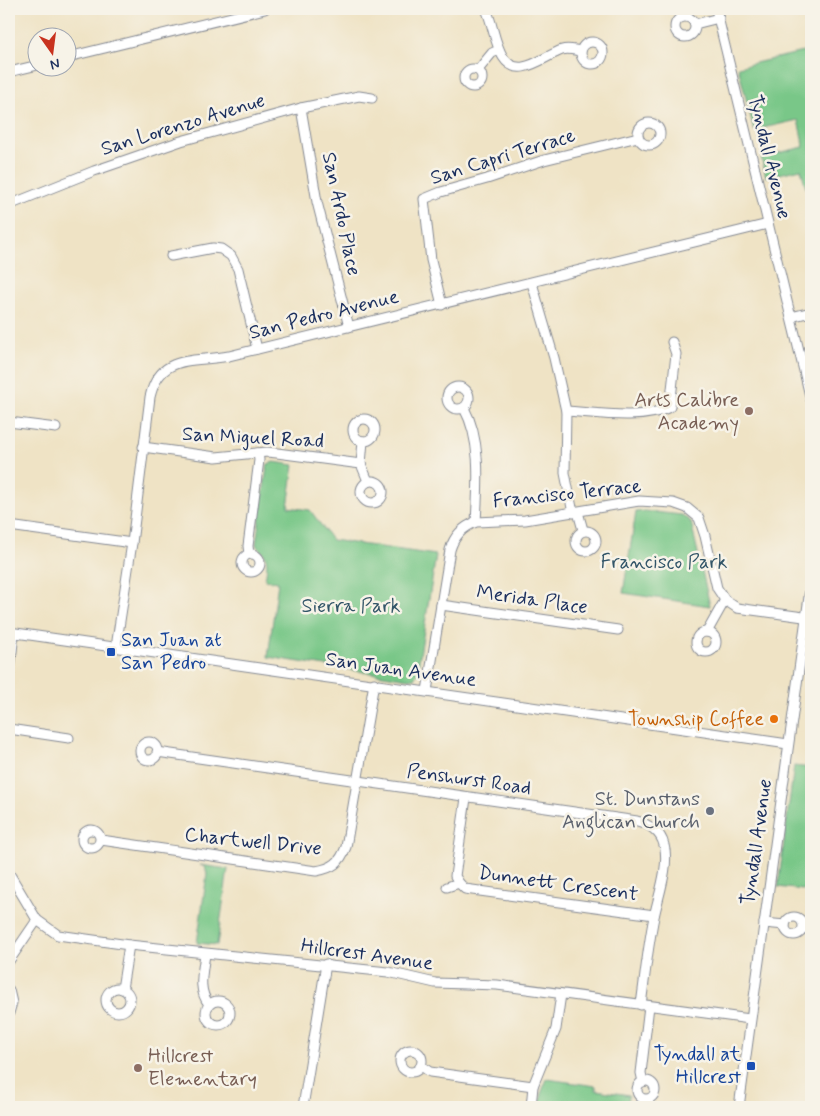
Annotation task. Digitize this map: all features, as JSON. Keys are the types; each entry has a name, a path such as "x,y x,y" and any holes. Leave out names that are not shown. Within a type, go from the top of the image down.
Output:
{"street":[{"path":"78,55 265,9"},
{"path":"486,9 499,50 504,59 510,64 526,67 564,50 581,51"},
{"path":"695,24 718,13"},
{"name":"Tyndall Avenue","path":"718,13 811,400"},
{"path":"478,70 492,53 499,50"},
{"path":"9,72 28,67"},
{"name":"San Lorenzo Avenue","path":"9,205 94,171 181,141 301,108 359,96 372,98"},
{"name":"San Ardo Place","path":"301,108 317,202 349,327"},
{"name":"San Capri Terrace","path":"442,304 431,260 424,199 544,160 638,137"},
{"name":"San Pedro Avenue","path":"116,647 132,543 152,388 163,370 171,365 182,362 212,359 257,349 768,224"},
{"path":"171,256 213,248 220,249 232,256 238,269 257,349"},
{"path":"532,283 554,358 566,411 565,473 575,513 583,530"},
{"path":"791,317 811,312"},
{"path":"566,411 644,415 659,412 670,407 676,354 672,342"},
{"path":"464,408 468,415 475,441 477,458 476,522"},
{"path":"9,422 56,428"},
{"path":"363,441 361,464 368,482"},
{"name":"San Miguel Road","path":"143,447 216,457 277,453 361,464"},
{"path":"249,554 248,546 259,460 258,453"},
{"name":"Francisco Terrace","path":"427,691 452,542 463,529 476,522 525,520 639,501 673,504 687,508 698,518 705,536 717,588 725,600"},
{"path":"9,526 132,543"},
{"name":"Tyndall Avenue","path":"739,1107 788,744 809,618 811,582"},
{"path":"707,632 725,600 737,608 809,618"},
{"name":"Merida Place","path":"441,605 618,630"},
{"path":"9,680 12,632"},
{"name":"San Juan Avenue","path":"12,632 788,744"},
{"name":"Chartwell Drive","path":"100,840 316,871 328,868 342,856 346,846 374,683"},
{"path":"9,728 70,738"},
{"name":"Penshurst Road","path":"157,752 636,821 650,826 661,837 666,852 661,895 654,915 645,1006 641,1073 643,1082"},
{"name":"Dunnett Crescent","path":"466,798 455,876 459,884 465,889 654,915"},
{"name":"Hillcrest Avenue","path":"9,873 37,920 58,935 205,954 326,964 402,974 435,983 497,985 750,1019"},
{"name":"Dunnett Crescent","path":"448,887 459,884"},
{"path":"9,961 37,920"},
{"path":"764,923 785,925"},
{"path":"122,989 129,945"},
{"path":"205,954 202,991 205,1000 209,1004"},
{"path":"303,1107 326,964"},
{"path":"9,990 12,1003 9,1013"},
{"path":"531,1107 533,1086 556,1029 560,994"},
{"path":"421,1066 430,1072 533,1086"}],"green space":[{"path":"811,50 811,187 806,188 801,169 766,177 761,157 804,147 798,120 754,130 738,67"},
{"name":"Sierra Park","path":"274,462 294,465 288,507 310,510 332,540 436,555 417,674 414,678 409,679 268,657 278,582 265,580 266,560 256,544 267,467 268,464"},
{"name":"Francisco Park","path":"645,511 682,515 691,522 710,606 623,593 636,512"},
{"path":"794,766 811,768 811,891 778,887"},
{"path":"200,865 228,869 217,945 197,943 207,874 205,867"},
{"path":"547,1079 596,1086 596,1090 629,1095 628,1103 620,1102 619,1107 540,1107 542,1091"}],"place":[{"name":"Arts Calibre Academy","path":"749,411"},
{"name":"San Juan at San Pedro","path":"111,652"},
{"name":"Township Coffee","path":"774,719"},
{"name":"St. Dunstans Anglican Church","path":"710,811"},
{"name":"Tyndall at Hillcrest","path":"751,1066"},
{"name":"Hillcrest Elementary","path":"138,1068"}]}
